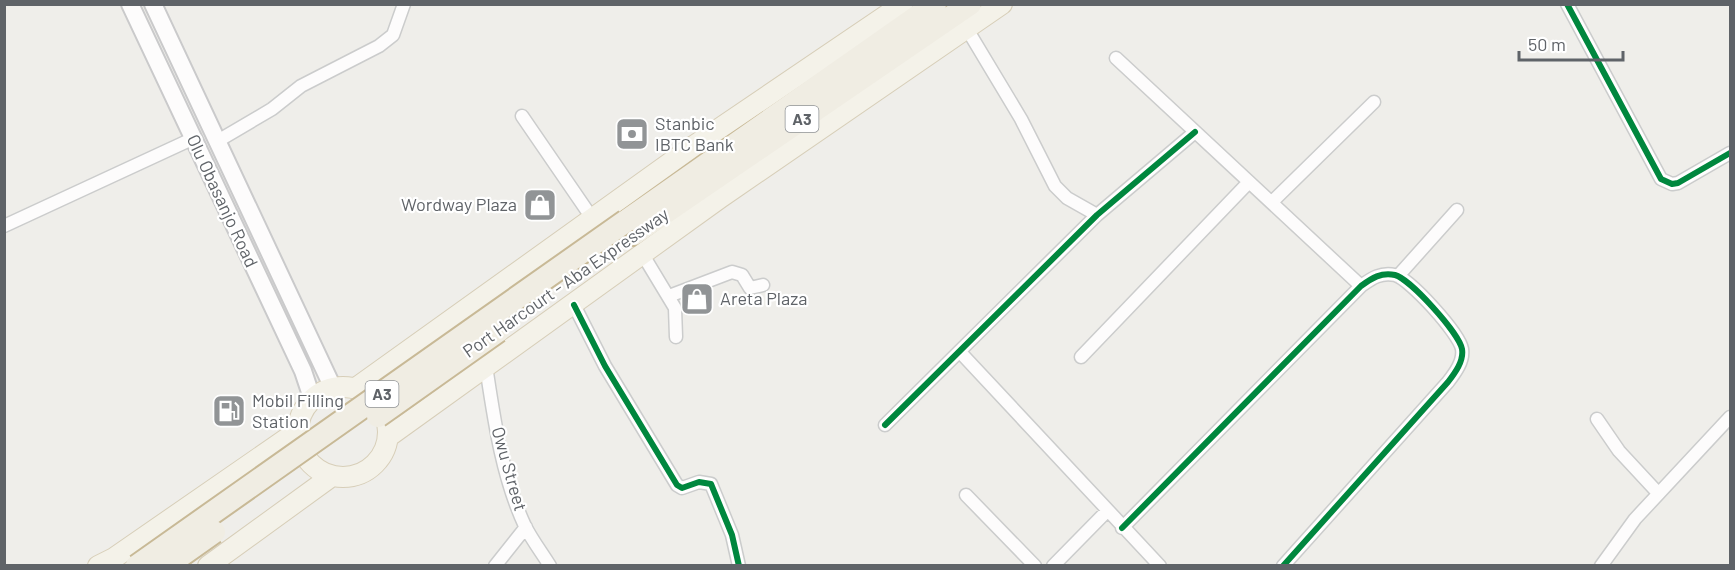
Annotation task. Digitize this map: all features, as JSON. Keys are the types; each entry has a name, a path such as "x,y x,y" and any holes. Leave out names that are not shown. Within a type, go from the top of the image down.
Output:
{"highway":[{"name":"Port Harcourt - Aba Expressway","path":"166,566 934,4"},
{"name":"Port Harcourt - Aba Expressway","path":"137,566 630,228 970,4"}],"main road":[{"name":"Olu Obasanjo Road","path":"130,4 303,371 312,398"},
{"name":"Olu Obasanjo Road","path":"153,4 333,388"},
{"path":"388,437 644,255 720,198 1002,4"},
{"path":"356,388 695,145 899,6"},
{"path":"333,388 356,388 377,402 388,424 388,437 378,460 358,475 333,476 320,471 309,461 302,450 299,430 304,409 312,398 333,388"},
{"path":"98,566 114,558 299,430"},
{"path":"207,566 333,476"}],"street":[{"path":"216,142 272,109 302,86 379,46 393,35 404,4"},
{"path":"1567,4 1661,179 1672,184 1678,183 1731,153"},
{"path":"967,29 1021,119 1055,186 1067,198 1097,215"},
{"path":"1116,58 1361,286"},
{"path":"1272,202 1374,102"},
{"path":"522,116 592,218"},
{"path":"885,425 1097,215 1195,132"},
{"path":"4,226 192,139"},
{"path":"1081,357 1249,182"},
{"path":"1398,276 1457,210"},
{"path":"644,255 675,308 676,337"},
{"path":"669,296 732,272 742,275 750,288 763,285"},
{"path":"1122,528 1361,286 1379,275 1398,276 1410,284 1455,333 1462,347 1460,363 1448,382 1283,566"},
{"path":"574,305 605,366 677,485 682,488 699,482 711,484 732,535 739,566"},
{"path":"960,352 1122,528 1160,566"},
{"name":"Owu Street","path":"486,366 493,412 512,491 526,527 550,566"},
{"path":"1601,566 1613,546 1658,493 1731,417"},
{"path":"1597,419 1619,452 1658,493"},
{"path":"966,495 1035,566"},
{"path":"1053,566 1107,511"},
{"path":"495,566 526,527"}],"cycle path":[{"path":"1567,4 1661,179 1672,184 1678,183 1730,153"},
{"path":"885,425 1097,215 1195,132"},
{"path":"1122,528 1361,286 1377,276 1395,275 1422,296 1452,331 1462,349 1460,362 1448,382 1283,566"},
{"path":"574,305 605,366 677,485 682,488 699,482 711,484 732,535 739,566"}],"place":[{"name":"Stanbic IBTC Bank","path":"632,134"},
{"name":"Wordway Plaza","path":"540,205"},
{"name":"Areta Plaza","path":"697,299"},
{"name":"Mobil Filling Station","path":"229,411"}]}
